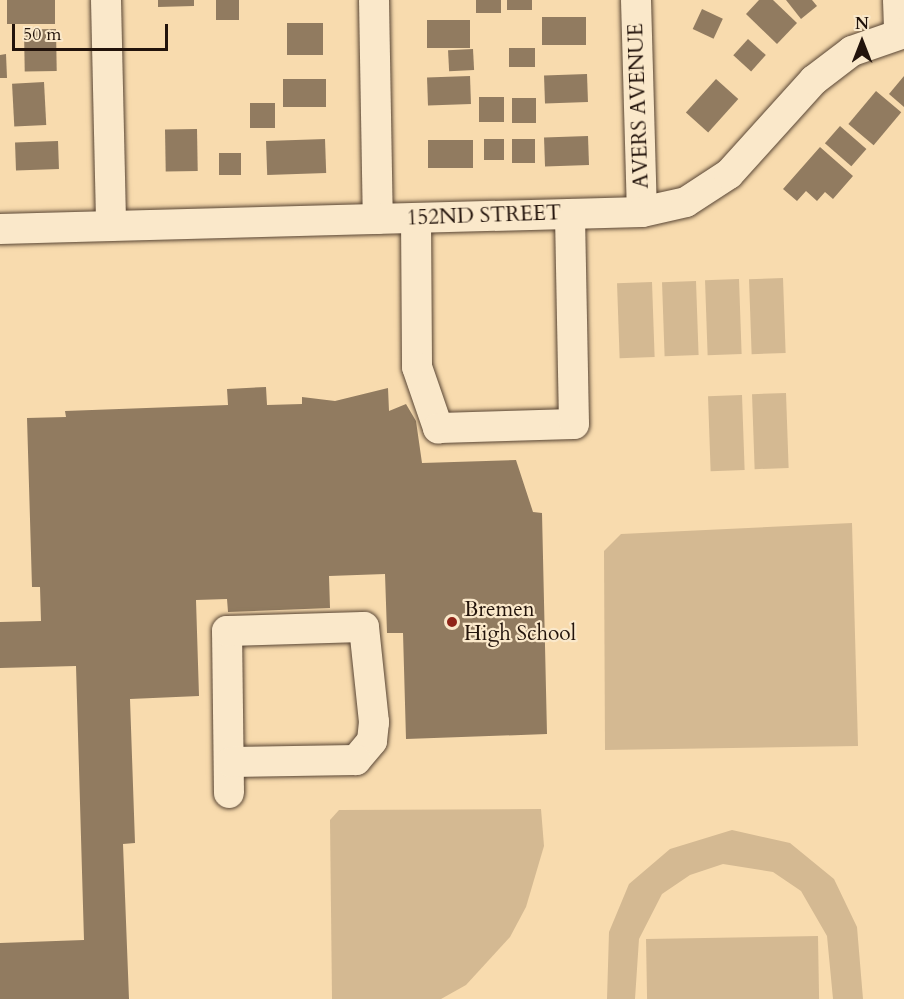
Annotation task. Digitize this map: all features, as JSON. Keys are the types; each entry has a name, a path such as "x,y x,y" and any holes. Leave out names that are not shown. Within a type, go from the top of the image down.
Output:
{"street":[{"path":"106,0 111,226"},
{"path":"374,0 378,219"},
{"name":"AVERS AVENUE","path":"636,0 642,212"},
{"path":"898,0 901,33"},
{"name":"152ND STREET","path":"0,229 642,212 686,202 729,174 814,80 852,51 901,33"},
{"path":"416,218 417,367 438,428 574,424 570,214"},
{"path":"228,793 231,762 227,631 364,627 374,722 372,741 356,760 231,762"}],"shaded area":[{"path":"783,278 786,353 752,354 749,279"},
{"path":"739,279 742,354 708,355 705,280"},
{"path":"696,281 699,355 665,356 662,282"},
{"path":"652,282 655,357 620,358 617,283"},
{"path":"786,393 789,468 755,469 752,394"},
{"path":"742,395 745,470 711,471 708,396"},
{"path":"852,523 858,746 605,750 604,551 621,534"},
{"path":"541,809 544,846 526,907 510,937 466,985 441,999 332,999 330,820 339,810"},
{"path":"732,830 790,843 834,879 857,927 863,999 833,999 827,936 801,891 773,872 723,864 690,875 662,894 639,939 635,999 607,999 609,932 629,884 670,849"},
{"path":"818,936 819,999 647,999 646,939"}],"building":[{"path":"7,0 55,0 55,24 7,24"},
{"path":"158,0 194,0 194,6 158,7"},
{"path":"216,0 239,0 239,20 216,20"},
{"path":"476,0 501,0 501,13 476,13"},
{"path":"507,0 532,0 532,10 507,10"},
{"path":"759,0 773,0 797,23 777,44 746,14"},
{"path":"786,0 812,0 817,6 801,19"},
{"path":"702,9 723,19 714,39 693,29"},
{"path":"542,17 586,17 586,45 542,45"},
{"path":"427,20 470,20 470,48 427,48"},
{"path":"287,23 323,23 323,55 287,55"},
{"path":"56,29 57,71 25,72 24,30"},
{"path":"748,39 766,55 751,71 733,55"},
{"path":"509,48 535,48 535,67 509,67"},
{"path":"473,49 474,70 449,71 448,50"},
{"path":"6,54 7,78 0,78 0,55"},
{"path":"587,74 588,102 545,103 544,76"},
{"path":"470,76 471,104 428,105 427,78"},
{"path":"904,76 904,107 889,94"},
{"path":"283,79 326,79 326,107 283,107"},
{"path":"716,79 738,99 708,133 686,112"},
{"path":"44,82 46,125 14,127 12,84"},
{"path":"876,91 901,112 874,145 848,124"},
{"path":"479,97 504,97 504,122 479,122"},
{"path":"512,98 536,98 536,123 512,123"},
{"path":"250,103 275,103 275,128 250,128"},
{"path":"840,126 866,149 851,166 825,143"},
{"path":"197,129 198,171 166,172 165,130"},
{"path":"588,136 589,165 545,167 544,138"},
{"path":"325,139 326,173 267,175 266,141"},
{"path":"484,139 504,139 504,160 484,160"},
{"path":"512,139 535,139 535,163 512,163"},
{"path":"428,140 473,140 473,168 428,168"},
{"path":"58,141 59,169 16,170 15,143"},
{"path":"820,147 853,176 833,199 825,192 817,201 806,191 797,201 783,189"},
{"path":"219,153 241,153 241,175 219,175"},
{"path":"266,387 267,405 302,404 302,397 335,401 388,388 389,411 406,404 416,421 422,463 516,460 533,512 542,513 547,734 406,739 403,633 387,633 385,574 329,576 330,608 228,612 227,599 196,600 199,696 130,699 135,843 123,844 129,999 0,999 0,943 84,940 76,666 0,668 0,622 41,621 40,587 32,587 27,418 66,417 65,411 228,405 227,389"}],"place":[{"name":"Bremen High School","path":"452,622"}]}
